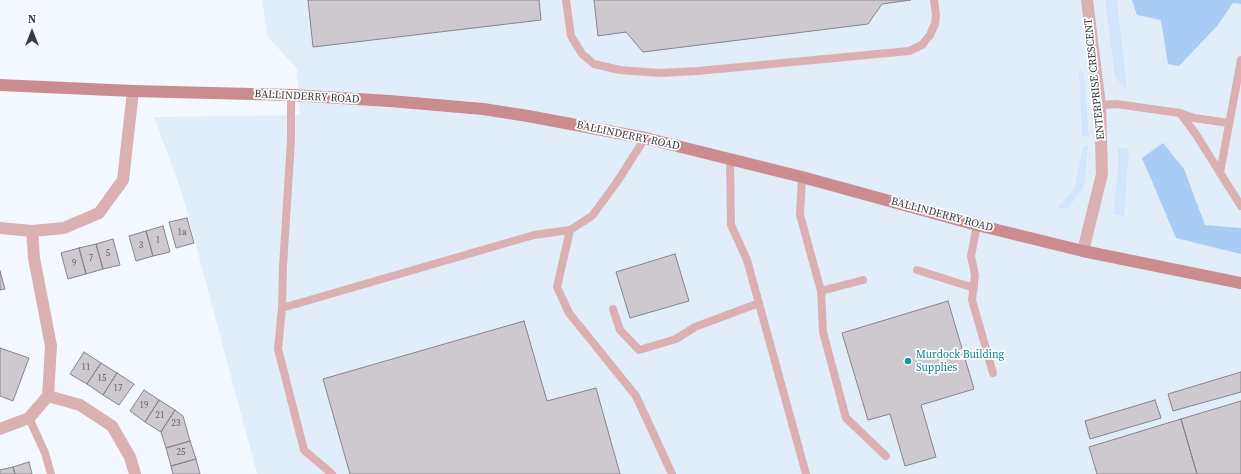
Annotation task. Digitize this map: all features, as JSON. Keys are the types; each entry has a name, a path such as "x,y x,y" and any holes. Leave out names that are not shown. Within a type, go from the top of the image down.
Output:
{"main road":[{"name":"BALLINDERRY ROAD","path":"0,85 133,91 291,95 390,101 483,109 528,116 645,138 802,177 977,225 1083,251 1241,283"}],"street":[{"name":"ENTERPRISE CRESCENT","path":"1083,251 1102,174 1100,106 1087,0"},
{"path":"0,228 32,231 64,228 99,213 123,180 133,91"},
{"path":"0,429 29,418 48,396 51,346 34,258 32,231"},
{"path":"48,396 80,405 112,426 130,457 135,474"}],"lane":[{"path":"566,0 571,36 582,54 594,64 620,70 659,73 698,71 909,51 922,45 930,35 935,24 936,15 934,0"},
{"path":"1220,173 1241,60"},
{"path":"291,95 291,141 283,259 282,308 278,350 304,450 332,474"},
{"path":"1100,106 1116,104 1180,113 1194,118 1229,122"},
{"path":"1180,113 1195,133 1241,206"},
{"path":"282,308 534,235 570,230 592,216 617,182 645,138"},
{"path":"730,160 731,225 747,260 806,474"},
{"path":"802,177 800,215 821,290 823,332 846,418 886,456"},
{"path":"977,225 971,256 975,276 972,300 993,373"},
{"path":"570,230 557,287 569,313 636,396 672,474"},
{"path":"918,270 974,288"},
{"path":"821,290 863,280"},
{"path":"614,309 620,330 639,350 676,339 695,327 759,303"},
{"path":"29,418 45,452 50,474"}],"shaded area":[{"path":"262,0 1210,0 1241,4 1241,474 257,474 182,193 154,117 300,115 297,69 268,37"},
{"path":"1105,0 1117,0 1127,91 1115,77"},
{"path":"1132,0 1241,0 1241,4 1233,3 1217,26 1179,66 1168,64 1161,20 1137,15"},
{"path":"1079,70 1084,73 1089,137 1082,136"},
{"path":"1163,143 1184,169 1205,225 1241,228 1241,254 1176,238 1142,158"},
{"path":"1088,145 1084,187 1068,208 1058,208 1075,187 1083,146"},
{"path":"1118,147 1129,149 1124,216 1113,214 1118,172"}],"building":[{"path":"308,0 539,0 541,20 313,47"},
{"path":"594,0 911,0 882,4 868,24 643,52 626,32 598,36"},
{"path":"187,218 194,243 176,248 169,222"},
{"path":"163,226 170,252 153,256 146,231"},
{"path":"146,231 153,256 136,261 129,236"},
{"path":"113,239 120,265 103,269 96,244"},
{"path":"96,244 103,269 86,274 79,248"},
{"path":"79,248 86,274 68,279 61,253"},
{"path":"675,254 689,301 630,318 616,272"},
{"path":"0,271 5,289 0,290"},
{"name":"Murdock Building Supplies","path":"948,301 974,389 921,405 936,457 905,466 890,414 868,420 842,333"},
{"path":"524,321 547,401 596,388 620,474 350,474 323,379"},
{"path":"0,348 29,358 13,401 0,396"},
{"path":"84,352 101,363 87,384 70,374"},
{"path":"101,363 117,373 103,395 87,384"},
{"path":"1241,372 1241,392 1173,411 1168,394"},
{"path":"117,373 134,384 119,405 103,395"},
{"path":"144,390 159,400 145,422 130,411"},
{"path":"159,400 175,410 161,432 145,422"},
{"path":"1155,400 1161,418 1090,439 1085,421"},
{"path":"1241,401 1241,474 1197,474 1181,419"},
{"path":"175,410 183,416 190,441 166,448 161,432"},
{"path":"1181,419 1197,474 1097,474 1089,447"},
{"path":"190,441 196,459 171,466 166,448"},
{"path":"196,459 200,474 173,474 171,466"},
{"path":"29,462 32,474 15,474 13,467"},
{"path":"13,467 15,474 0,474 0,470"}],"place":[{"name":"Murdock Building Supplies","path":"908,361"}]}
